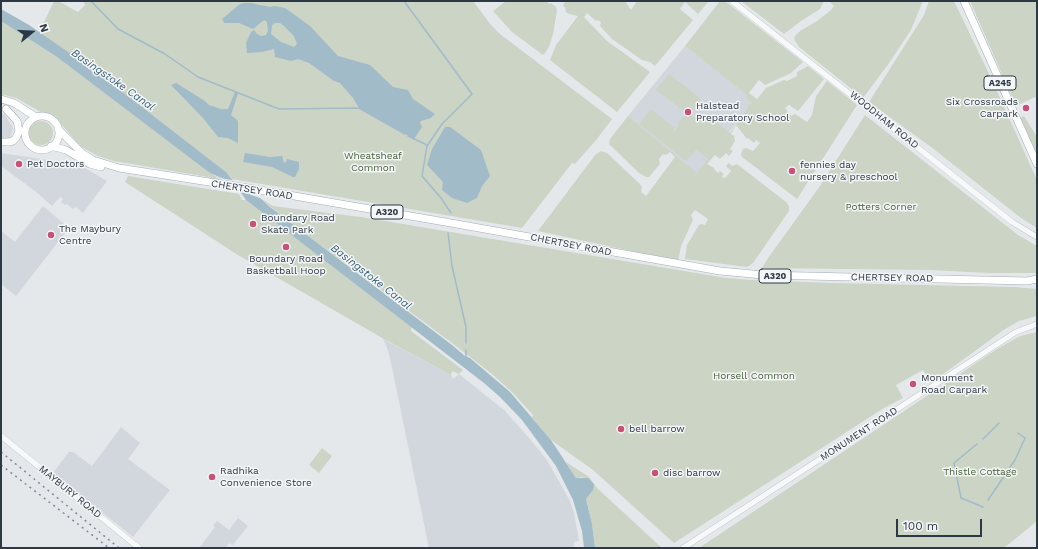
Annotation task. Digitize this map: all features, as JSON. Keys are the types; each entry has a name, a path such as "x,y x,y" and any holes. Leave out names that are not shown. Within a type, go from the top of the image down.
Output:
{"main road":[{"name":"A245","path":"964,1 1037,164"},
{"name":"A320","path":"1,99 14,103 36,117 45,116 50,118 57,124 58,129"},
{"name":"A320","path":"3,109 10,110 18,115 26,127 26,137 30,144 38,149 51,146"},
{"path":"1,142 13,141 19,131 17,121 3,109"},
{"path":"26,127 36,117"},
{"path":"51,146 58,138 58,129"},
{"name":"CHERTSEY ROAD","path":"58,129 82,153 93,160 119,168"},
{"name":"CHERTSEY ROAD","path":"51,146 66,150 90,164 100,167 119,168 248,188 727,272 753,275 1026,281 1037,279"},
{"name":"CHERTSEY ROAD","path":"1026,281 1037,284"}],"street":[{"name":"WOODHAM ROAD","path":"732,1 766,26 1012,222 1037,237"},
{"name":"MONUMENT ROAD","path":"683,548 1016,332 1037,324"},
{"name":"MAYBURY ROAD","path":"1,436 139,548"}],"shaded area":[{"name":"Halstead Preparatory School","path":"685,46 748,95 751,102 697,174 628,116"},
{"path":"1,113 5,115 13,128 10,140 1,140"},
{"path":"1,153 74,164 83,167 107,181 83,213 76,207 73,209 67,204 65,205 61,202 63,199 60,197 52,206 35,191 1,166"},
{"path":"43,206 69,228 16,296 1,284 1,231 15,242"},
{"path":"383,339 451,375 453,379 459,374 504,410 547,460 570,501 574,513 579,541 574,542 574,548 429,548 390,358"},
{"path":"121,427 140,443 128,459 170,490 133,537 53,473 69,452 73,452 92,466"},
{"path":"238,518 248,526 233,545 229,543 227,546 229,548 199,548 215,527 213,525 217,521 229,530"}],"green space":[{"name":"Wheatsheaf Common","path":"54,1 58,1 78,12 85,5 83,1 473,1 491,25 500,34 612,119 575,164 572,163 522,228 232,179 226,172 133,100 39,33"},
{"path":"506,1 545,1 556,7 557,11 553,34 549,47 543,55 512,32 493,11"},
{"path":"565,1 625,1 631,10 637,1 709,1 698,14 685,2 680,9 693,20 655,66 650,62 642,60 612,39 600,26 601,22 596,21 587,13 584,17 607,41 650,72 617,112 550,60 556,45 578,16 566,12 565,7 563,6"},
{"path":"720,1 725,1 803,62 791,73 765,85 759,80 749,93 757,99 766,88 797,76 797,72 808,66 824,79 798,111 789,105 785,108 791,116 795,114 807,122 812,115 816,96 827,81 857,105 797,199 742,157 741,154 743,149 746,148 753,151 760,143 756,140 754,143 748,138 747,139 736,125 731,134 734,136 735,141 730,149 733,151 729,156 726,153 720,159 715,155 707,164 714,168 718,173 720,171 724,174 722,176 723,178 726,177 731,171 726,166 729,163 732,166 737,164 786,202 789,206 789,211 753,263 747,267 685,259 687,245 699,225 705,225 708,219 695,210 691,215 693,220 681,246 678,261 538,231 595,155 601,151 607,153 640,184 642,187 641,192 646,196 675,157 670,152 666,155 663,154 659,159 660,164 649,177 639,173 609,144 610,139 628,116 697,173 708,159 696,150 686,161 639,124 651,109 675,128 673,131 674,132 680,120 684,117 692,116 699,119 706,115 730,133 751,102 746,97 747,95 685,46"},
{"path":"741,1 824,1 820,9 784,34"},
{"path":"829,1 923,1 911,30 863,98 799,47 794,39 800,31 817,21 831,10 834,6"},
{"path":"929,1 954,1 991,78 1037,180 1037,228 1021,218 931,147 869,102 924,15"},
{"path":"970,1 1037,1 1037,99 1035,97 1016,106"},
{"path":"1,21 57,57 215,176 224,179 222,182 208,177 114,161 98,156 80,146 52,114 41,112 16,98 1,94"},
{"path":"669,74 700,98 700,101 692,111 688,113 685,112 656,90"},
{"name":"Potters Corner","path":"865,115 1018,235 1037,246 1037,273 762,268 820,186"},
{"path":"1024,116 1037,137 1037,154 1020,118"},
{"path":"41,121 46,122 52,128 52,138 46,144 41,145 36,144 30,138 29,133 30,128 36,122"},
{"path":"128,176 239,194 242,200 246,200 412,327 411,331 463,370 459,374 452,371 451,375 384,339 238,255 125,182"},
{"name":"Horsell Common","path":"260,198 273,206 361,217 726,278 832,283 1015,287 1037,289 1037,316 1019,321 1005,329 931,383 923,370 896,385 903,398 884,408 674,543 593,470 551,440 532,417 533,415 512,392 492,374 283,217"},
{"name":"Thistle Cottage","path":"1037,332 1037,521 1004,548 699,548 997,349 1020,336"},
{"path":"322,448 332,456 319,473 309,465"},
{"path":"566,462 589,477 597,488 662,548 595,548 592,524 586,499 590,494 583,477 576,478"}],"water":[{"path":"251,3 285,8 310,26 338,56 370,65 393,87 408,90 413,99 435,114 431,118 421,121 420,123 422,127 414,139 359,108 353,98 340,83 334,81 309,63 298,59 291,61 275,57 274,49 262,52 247,53 246,43 251,32 254,30 261,36 266,35 268,31 267,22 264,20 253,29 239,23 224,23 222,19 240,4","holes":["275,23 280,23 294,36 297,44 294,47 281,42 271,34 272,25"]},
{"name":"Basingstoke Canal","path":"1,9 29,25 81,61 133,100 226,172 234,182 251,195 260,198 465,356 470,358 510,392 551,440 576,478 588,478 594,484 593,490 586,499 592,524 595,548 584,548 582,531 573,500 556,466 522,420 500,397 484,383 246,200 242,194 224,179 210,173 57,57 1,21"},
{"path":"176,83 209,105 221,109 228,109 235,92 238,93 231,115 238,121 238,143 228,138 218,137 203,118 171,85"},
{"path":"445,127 450,127 481,150 490,176 482,186 477,198 467,203 452,198 442,190 443,182 427,165 432,149"},
{"path":"245,153 270,157 282,156 284,163 287,159 299,162 299,169 295,177 293,177 272,167 243,162"}],"pier":[{"path":"214,177 237,181 252,193 261,196 238,192 223,180"}],"waterway":[{"path":"91,1 118,29 165,54 198,77 279,109 359,108 405,134"},
{"path":"404,1 472,94 442,124 427,146 422,176 441,198 451,213"},
{"path":"408,136 427,146"},
{"path":"448,233 452,266 466,327 466,343"},
{"path":"466,350 466,358"},
{"path":"983,439 999,423"},
{"path":"988,500 1015,460 1025,438 1018,433"},
{"path":"977,444 954,463 961,498 983,507"}],"railway":[{"path":"1,452 119,548"},
{"path":"1,465 109,548"}],"place":[{"name":"Six Crossroads Carpark","path":"1026,108"},
{"name":"Halstead Preparatory School","path":"688,112"},
{"name":"Pet Doctors","path":"19,164"},
{"name":"fennies day nursery & preschool","path":"792,171"},
{"name":"Boundary Road Skate Park","path":"253,224"},
{"name":"The Maybury Centre","path":"51,235"},
{"name":"Boundary Road Basketball Hoop","path":"286,247"},
{"name":"Monument Road Carpark","path":"913,384"},
{"name":"bell barrow","path":"621,429"},
{"name":"disc barrow","path":"655,473"},
{"name":"Radhika Convenience Store","path":"212,477"}]}
